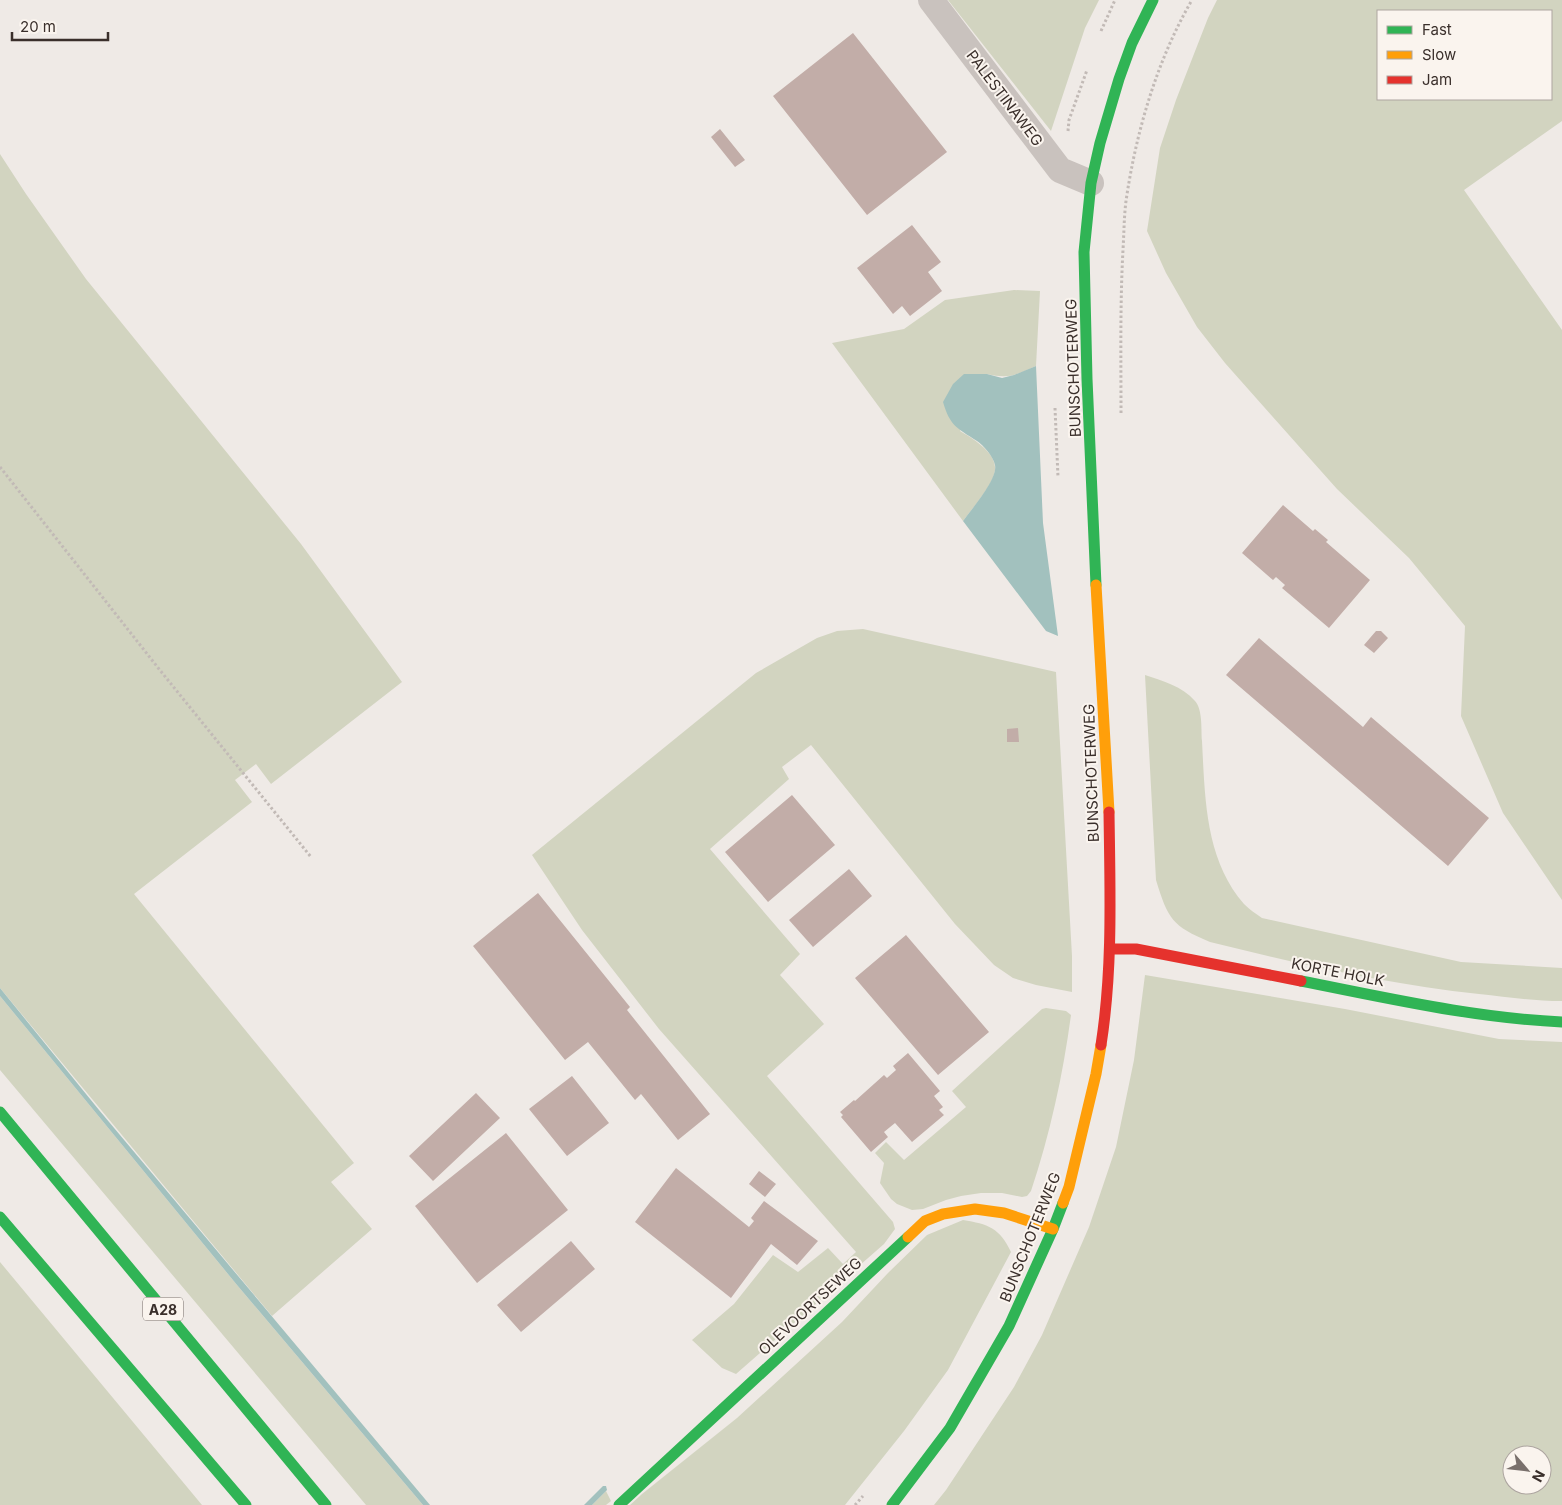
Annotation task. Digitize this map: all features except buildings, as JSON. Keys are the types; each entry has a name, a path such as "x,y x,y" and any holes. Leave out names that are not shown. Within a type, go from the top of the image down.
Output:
{"main road":[{"name":"BUNSCHOTERWEG","path":"892,1505 950,1428 1009,1326 1053,1229 1069,1188 1096,1074 1104,1024 1110,948 1109,811 1087,379 1084,252 1091,183 1100,143 1132,43 1153,0"},
{"name":"KORTE HOLK","path":"1110,948 1136,949 1442,1008 1518,1020 1562,1022"},
{"name":"A28","path":"0,1112 326,1505"},
{"name":"OLEVOORTSEWEG","path":"619,1505 925,1221 964,1209 985,1208 1053,1229"},
{"path":"0,1217 246,1505"}],"street":[{"name":"PALESTINAWEG","path":"931,0 1060,170 1091,183"}],"path":[{"path":"1126,202 1137,143 1155,84 1169,45 1192,0"},
{"path":"0,467 159,669 311,857"}],"green space":[{"path":"948,0 1099,0 1085,28 1051,131"},
{"path":"1217,0 1562,0 1562,121 1464,190 1562,330 1562,900 1503,813 1461,716 1465,626 1409,558 1337,489 1225,363 1197,327 1166,273 1147,231 1160,148 1176,100"},
{"path":"0,154 86,279 301,544 402,682 271,784 256,764 235,780 252,802 134,894 354,1163 331,1182 372,1229 272,1316 0,988"},
{"path":"1014,290 1040,291 1036,366 1012,375 987,374 960,431 987,450 994,461 995,467 995,473 988,487 963,521 832,343 904,329 945,300"},
{"path":"863,629 1056,672 1072,956 1072,992 1036,985 1013,978 994,965 955,924 811,745 782,767 789,779 710,849 800,954 780,975 824,1024 767,1076 893,1222 895,1229 884,1244 736,1374 722,1368 692,1340 734,1304 773,1255 798,1272 828,1248 843,1264 856,1252 659,1029 582,930 532,855 756,673 817,638 837,631"},
{"path":"1145,675 1184,691 1198,705 1201,720 1206,806 1214,848 1221,868 1231,886 1250,910 1262,918 1461,962 1562,968 1562,1001 1520,999 1445,990 1344,973 1210,942 1179,926 1168,913 1156,880"},
{"path":"1145,975 1345,1009 1499,1039 1562,1042 1562,1505 934,1505 946,1490 1014,1387 1042,1335 1089,1227 1116,1147 1134,1060"},
{"path":"0,996 237,1285 423,1505 366,1505 0,1070"},
{"path":"1042,1009 1066,1011 1071,1015 1055,1104 1031,1191 1027,1196 1022,1197 1002,1193 981,1193 961,1196 923,1209 912,1210 897,1204 891,1199 880,1183 884,1163 875,1153 886,1142 904,1160 966,1107 952,1091"},
{"path":"963,1220 980,1223 998,1232 1011,1252 948,1370 904,1431 845,1505 630,1505 737,1418 842,1322 927,1235"},
{"path":"0,1262 202,1505 0,1505"},
{"path":"606,1491 611,1501 606,1505 592,1505"}],"water":[{"path":"1036,366 1043,523 1058,636 1046,631 963,521 988,486 995,471 995,465 990,455 977,441 955,426 948,416 943,402 953,384 964,374 987,374 1002,378"},
{"path":"0,988 99,1110 430,1505 423,1505 237,1285 0,996"},
{"path":"603,1486 606,1486 607,1490 592,1505 584,1505"}],"traffic: fast":[{"path":"1096,585 1087,379 1084,252 1091,183 1100,143 1132,43 1153,0"},
{"path":"1301,981 1464,1012 1562,1022"},
{"path":"0,1112 326,1505"},
{"path":"892,1505 950,1428 1009,1326 1063,1203"},
{"path":"0,1217 246,1505"},
{"path":"619,1505 908,1237"}],"traffic: slow":[{"path":"1096,585 1109,812"},
{"path":"1063,1203 1069,1187 1101,1045"},
{"path":"908,1237 925,1221 943,1214 975,1209 1004,1213 1053,1229"}],"traffic: jam":[{"path":"1101,1045 1109,958 1109,812"},
{"path":"1110,949 1136,949 1301,981"}]}
